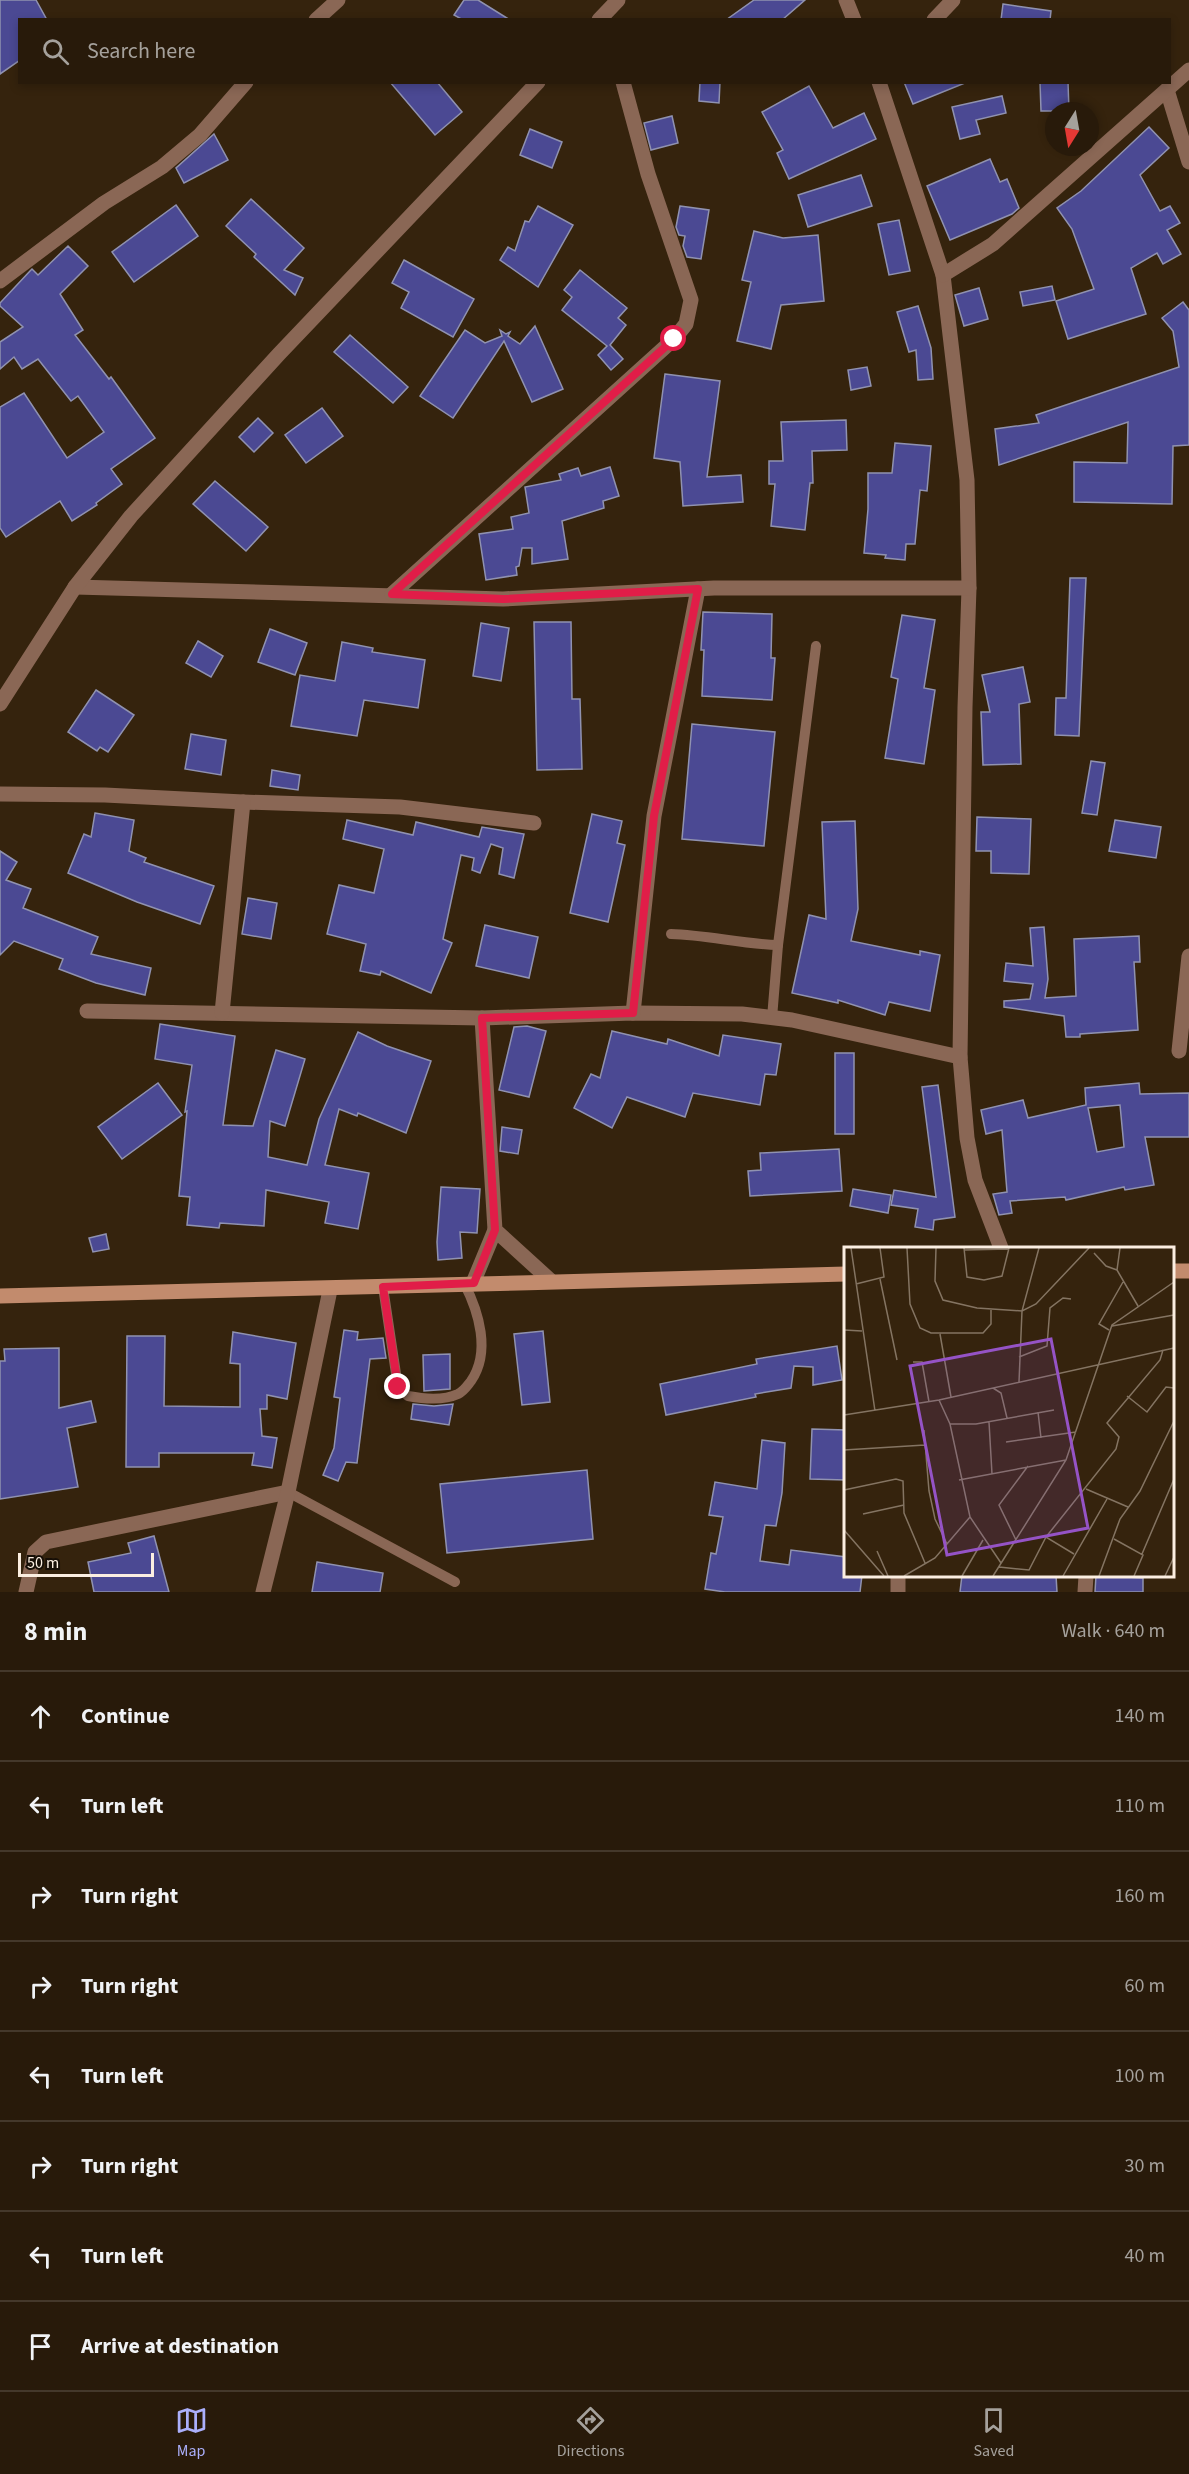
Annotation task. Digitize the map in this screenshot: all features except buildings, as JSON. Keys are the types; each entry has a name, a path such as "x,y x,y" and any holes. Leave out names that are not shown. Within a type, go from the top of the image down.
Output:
{"main road":[{"path":"0,1296 330,1290 469,1283 844,1274"}],"street":[{"path":"318,18 338,0"},
{"path":"603,18 618,0"},
{"path":"846,0 853,18"},
{"path":"936,18 953,0"},
{"path":"943,275 993,244 1189,70"},
{"path":"0,281 104,203 162,167 200,135 244,84"},
{"path":"0,704 75,587 131,516 271,362 536,84"},
{"path":"392,594 674,339 686,324 691,300 648,174 624,84"},
{"path":"880,84 943,275 967,480 969,588 960,1057 967,1138 975,1180 1001,1247"},
{"path":"1167,90 1189,162"},
{"path":"75,587 392,594 503,599 698,589 969,588"},
{"path":"633,1013 654,816 698,589"},
{"path":"0,794 105,795 400,807 534,823"},
{"path":"222,1013 243,802"},
{"path":"1179,1051 1189,956"},
{"path":"87,1011 482,1018 633,1013 742,1014 772,1018 960,1057"},
{"path":"469,1283 495,1230 482,1018"},
{"path":"495,1230 551,1281"},
{"path":"263,1592 288,1492 330,1290"},
{"path":"26,1592 35,1552 46,1542 288,1492"},
{"path":"1085,1592 1086,1577"}],"lane":[{"path":"772,1018 778,945 816,646"},
{"path":"671,934 705,935 745,943 778,945"},
{"path":"383,1287 398,1387 408,1396 436,1399 457,1395 464,1390 475,1375 482,1358 479,1323 469,1283"},
{"path":"288,1492 455,1582"}],"route":[{"path":"398,1387 383,1287 474,1283 495,1230 482,1018 633,1013 654,816 698,589 503,599 392,594 674,339"}]}
